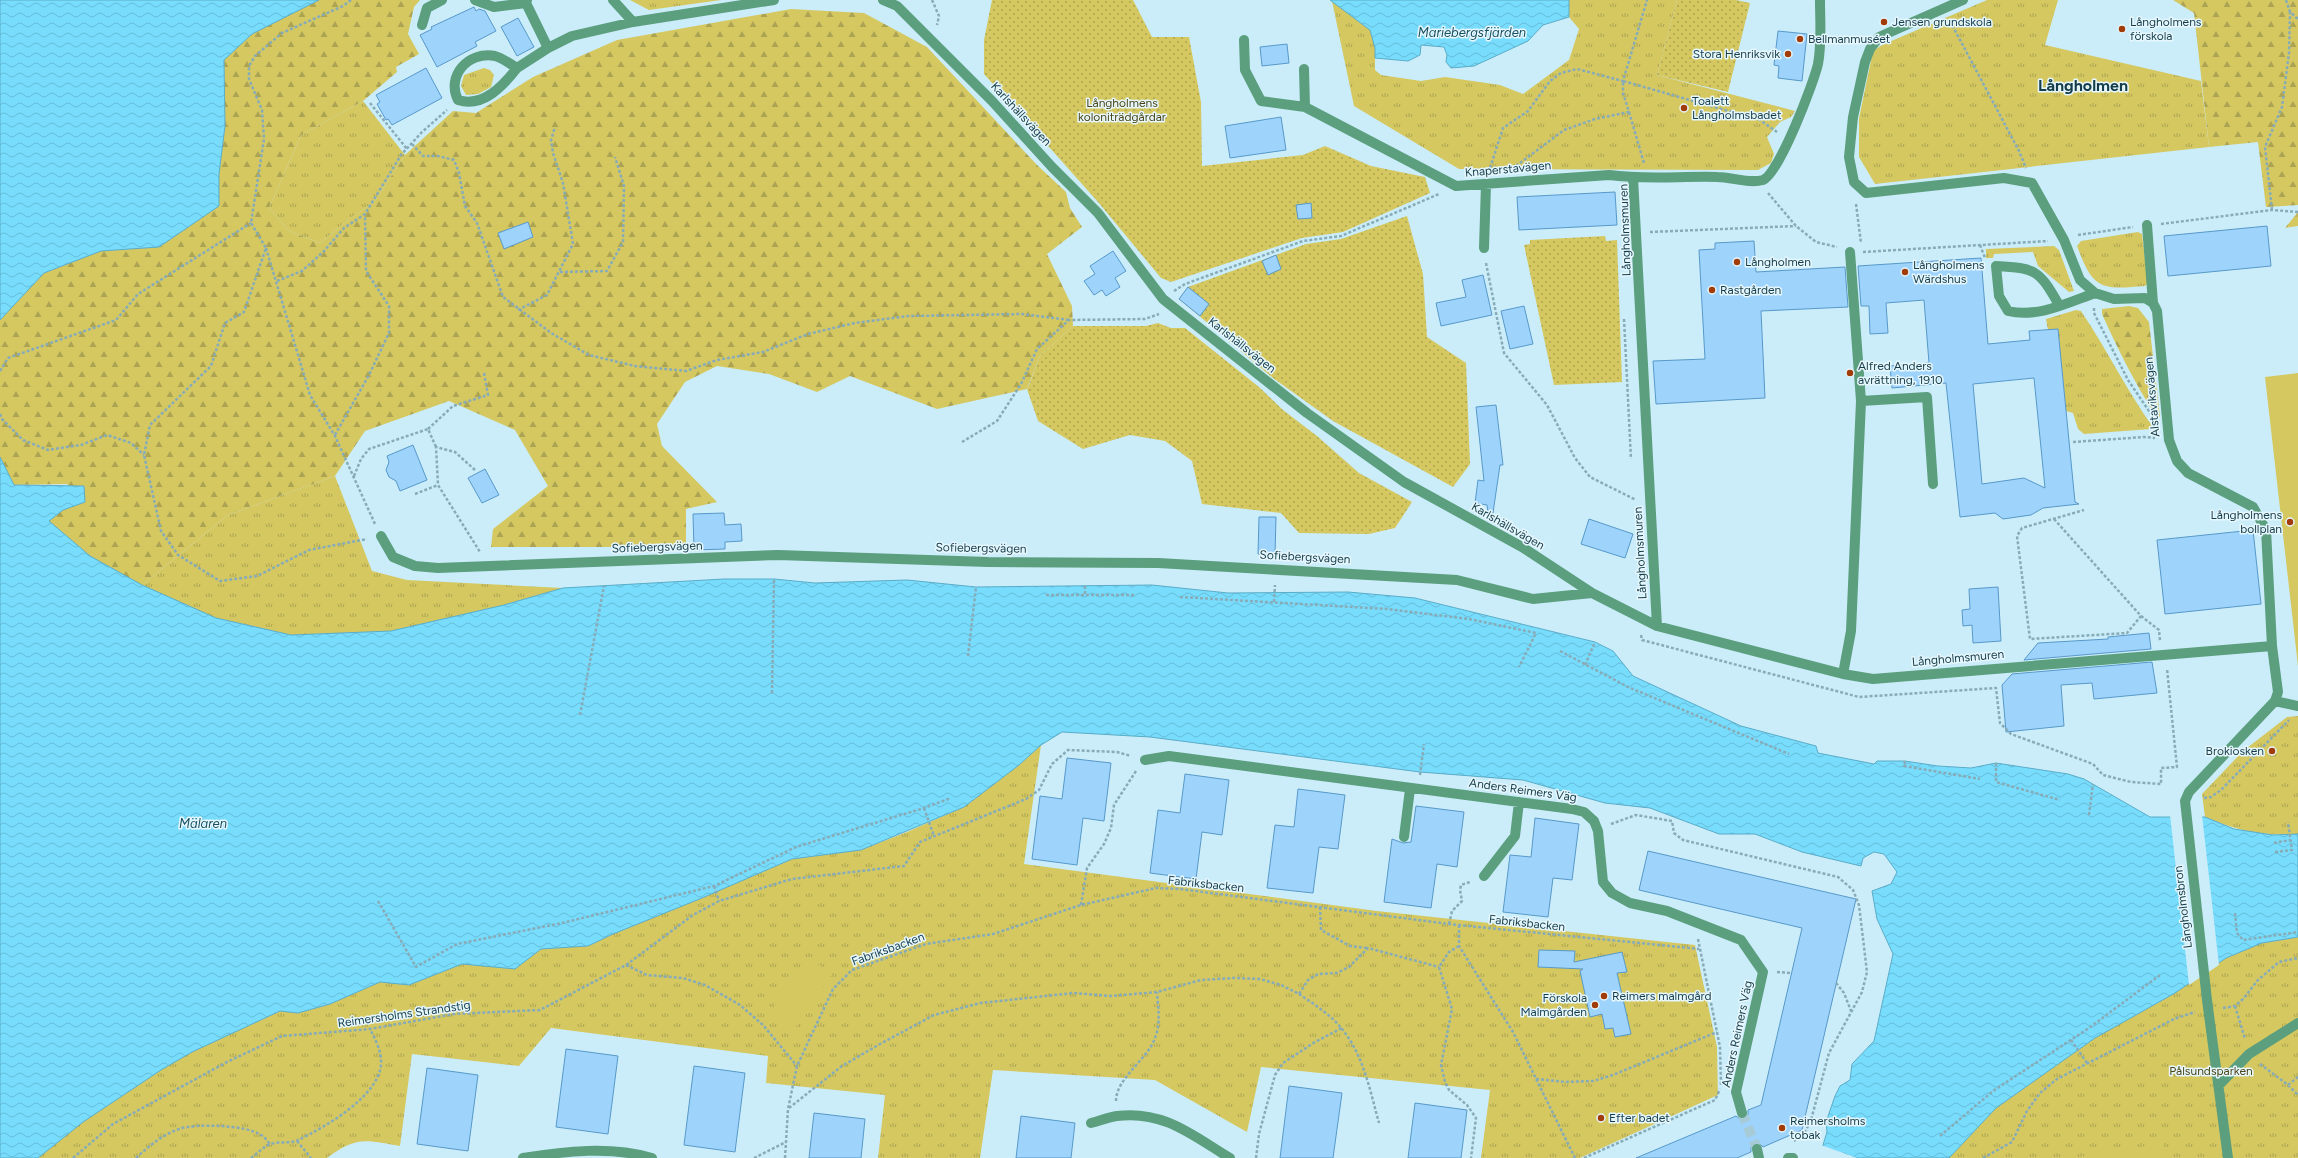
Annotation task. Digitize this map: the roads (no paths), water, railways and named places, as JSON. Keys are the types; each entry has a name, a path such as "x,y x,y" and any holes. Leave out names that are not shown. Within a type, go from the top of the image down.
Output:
{"street":[{"path":"422,25 427,8 442,0"},
{"path":"475,0 494,7 526,1 548,48"},
{"path":"613,0 633,22"},
{"path":"517,68 495,56 475,58 459,69 455,76 454,91 458,100 473,102 494,93 517,68 548,48 572,36 633,22 774,0"},
{"name":"Karlshällsvägen","path":"883,0 897,6 934,42 1098,213 1162,299 1226,348 1307,414 1404,482 1522,547 1592,594 1657,626"},
{"name":"Långholmsmuren","path":"1820,0 1818,63 1811,89 1776,167 1764,179 1753,181 1719,177 1634,178 1657,626 1843,674 1873,679 2272,646"},
{"path":"1963,0 1879,37 1870,49 1853,117 1849,157 1854,182 1866,192 2004,178 2032,183 2064,240 2080,280 2095,293 2114,299 2145,298 2153,303"},
{"name":"Knaperstavägen","path":"1244,40 1244,70 1261,101 1305,107 1456,186 1609,175 1634,178"},
{"path":"1304,69 1305,107"},
{"path":"1484,248 1486,184"},
{"name":"Alstaviksvägen","path":"2147,225 2153,303 2158,311 2169,440 2177,461 2188,473 2253,507 2266,530 2272,646 2278,692 2275,701"},
{"path":"1843,674 1851,623 1860,401 1850,252"},
{"path":"2059,305 2042,278 2032,270 1996,266 1999,296 2008,311 2022,315 2034,314 2095,293"},
{"path":"1860,401 1927,397 1934,484"},
{"name":"Sofiebergsvägen","path":"381,536 393,557 414,566 438,568 778,555 988,562 1158,563 1457,580 1533,599 1592,594"},
{"path":"2275,701 2298,706"},
{"name":"Långholmsbron","path":"2228,1158 2208,1011 2185,801 2189,792 2275,701"},
{"name":"Anders Reimers Väg","path":"1146,760 1169,756 1410,789 1572,808 1584,812 1594,821 1598,831 1603,882 1612,893 1630,903 1667,911 1741,940 1763,972 1736,1092 1742,1113"},
{"path":"1404,837 1410,789"},
{"path":"1484,876 1514,836 1519,802"},
{"path":"2219,1085 2250,1054 2298,1023"},
{"path":"1091,1123 1117,1116 1142,1116 1172,1122 1194,1134 1230,1158"},
{"path":"523,1158 546,1154 612,1151 652,1158"},
{"path":"1788,1158 1793,1158"}],"water":[{"path":"0,0 319,0 252,34 224,60 225,126 219,174 219,206 159,247 101,251 44,273 0,320"},
{"name":"Mariebergsfjärden","path":"1330,0 1569,0 1569,17 1543,25 1528,41 1474,66 1451,68 1446,62 1447,55 1444,47 1421,45 1420,55 1408,61 1375,58 1375,48 1370,30"},
{"name":"Mälaren","path":"0,457 14,485 84,486 85,502 63,510 49,521 90,556 142,585 216,618 291,635 391,631 504,605 563,588 724,579 774,579 815,583 907,580 976,587 1152,585 1228,593 1348,592 1415,598 1595,642 1613,651 1633,676 1741,726 1816,746 1818,753 1874,764 1877,761 1905,761 1938,766 1971,768 1996,763 2068,774 2084,779 2150,817 2205,817 2234,829 2273,835 2298,834 2298,937 2262,943 2226,958 2175,993 2095,1038 1996,1108 1949,1158 1819,1158 1827,1132 1826,1122 1835,1096 1840,1086 1850,1080 1852,1064 1874,1041 1893,954 1877,919 1872,891 1891,884 1897,872 1884,854 1874,852 1863,858 1861,866 1802,852 1755,834 1719,834 1650,808 1605,803 1523,780 1420,772 1150,737 1062,732 1041,745 1019,765 964,807 861,850 792,859 613,934 588,946 541,949 515,969 462,964 409,985 380,982 330,1004 298,1013 280,1011 192,1052 161,1070 83,1122 38,1158 0,1158"}],"tunnel":[{"path":"1742,1113 1757,1149"}],"place":[{"name":"Jensen grundskola","path":"1884,22"},
{"name":"Långholmens förskola","path":"2122,29"},
{"name":"Bellmanmuséet","path":"1800,39"},
{"name":"Stora Henriksvik","path":"1788,54"},
{"name":"Toalett Långholmsbadet","path":"1684,108"},
{"name":"Långholmen","path":"1737,262"},
{"name":"Långholmens Wärdshus","path":"1905,272"},
{"name":"Rastgården","path":"1712,290"},
{"name":"Alfred Anders avrättning, 1910","path":"1850,373"},
{"name":"Långholmens bollplan","path":"2290,522"},
{"name":"Brokiosken","path":"2272,751"},
{"name":"Reimers malmgård","path":"1604,996"},
{"name":"Förskola Malmgården","path":"1595,1005"},
{"name":"Efter badet","path":"1601,1118"},
{"name":"Reimersholms tobak","path":"1782,1128"}],"district":[{"name":"Långholmen","path":"2083,85"}],"park label":[{"name":"Långholmens koloniträdgårdar","path":"1122,110"},
{"name":"Pålsundsparken","path":"2211,1071"}]}
